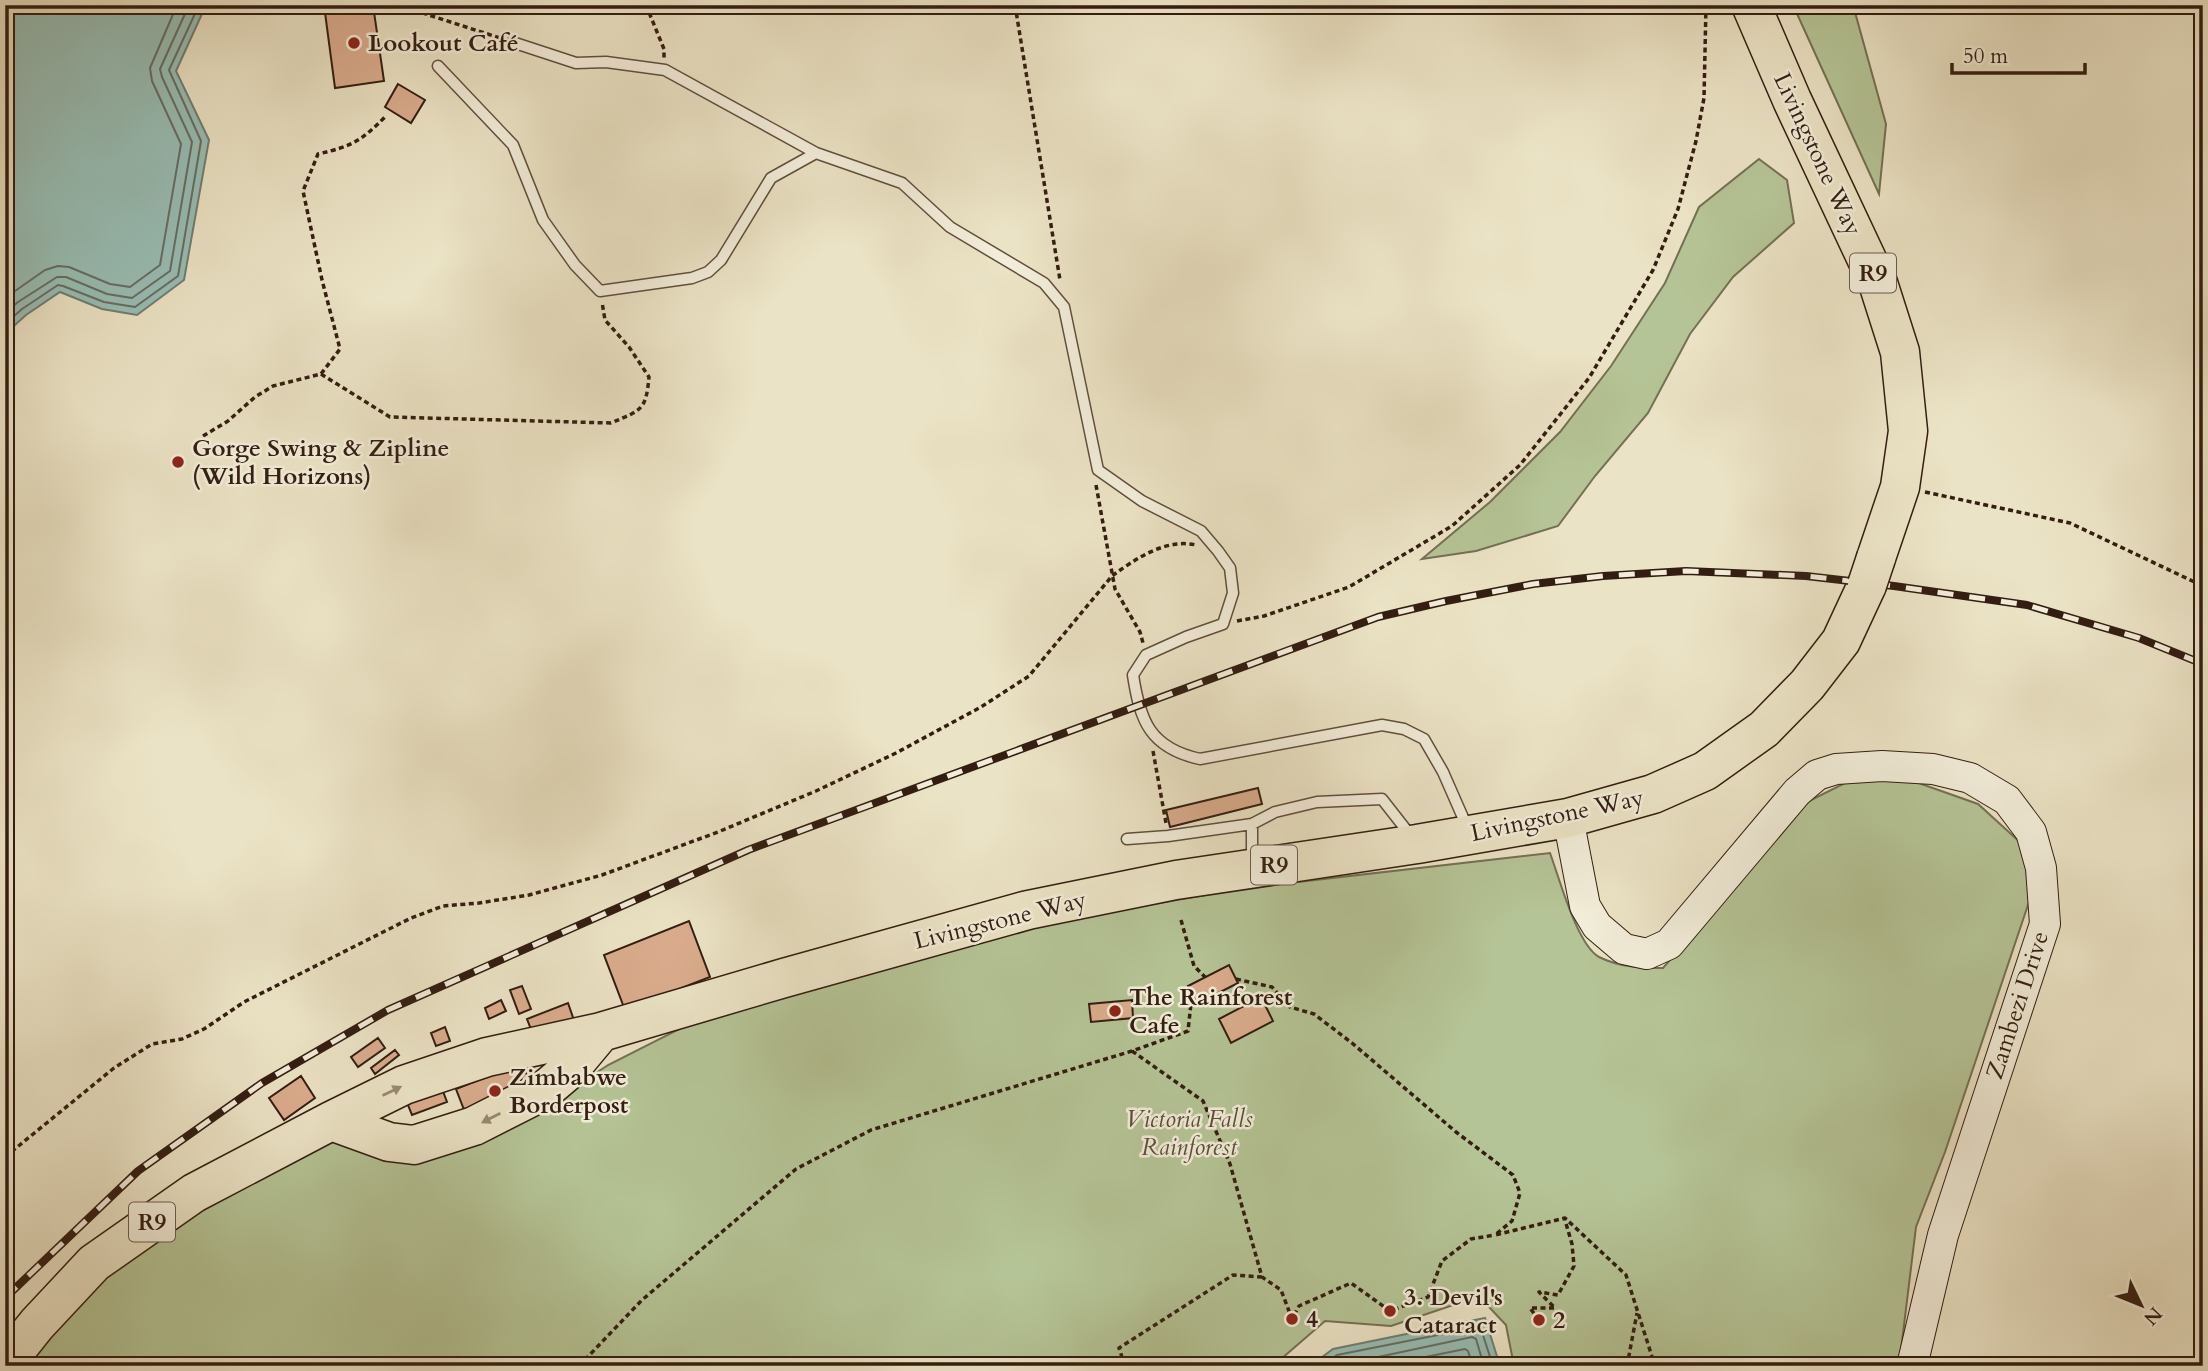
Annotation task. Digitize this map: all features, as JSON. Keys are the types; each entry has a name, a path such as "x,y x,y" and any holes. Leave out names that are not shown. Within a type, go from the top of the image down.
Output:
{"highway":[{"name":"Livingstone Way","path":"5,1364 37,1324 94,1264 194,1192 404,1085 487,1057 601,1032 1028,910 1176,880 1568,818 1653,794 1705,771 1764,729 1807,685 1841,641 1872,571 1900,487 1908,431 1900,352 1878,283 1751,5"},
{"path":"331,1121 389,1142 414,1145 474,1126 545,1090 571,1068 601,1032"}],"street":[{"name":"Zambezi Drive","path":"1568,818 1585,906 1597,926 1623,949 1647,954 1669,944 1797,792 1817,775 1836,769 1882,766 1933,769 1970,778 2007,800 2031,832 2041,868 2045,924 1942,1235 1912,1366"}],"lane":[{"path":"512,42 576,63 606,62 665,70 816,153 902,183 950,227 1044,283 1064,307 1098,470 1142,501 1200,531 1230,568 1233,593 1223,624 1146,655 1133,675 1138,706 1147,725 1161,743 1180,755 1200,759 1382,724 1405,729 1424,739 1443,772 1470,834"},
{"path":"438,66 513,145 543,220 575,265 600,291 692,278 708,272 721,260 771,178 816,153"},
{"path":"1127,839 1252,824 1275,812 1317,802 1382,799 1417,844"},
{"path":"1252,824 1252,869"}],"path":[{"path":"398,5 512,42"},
{"path":"646,5 664,49 665,70"},
{"path":"1015,5 1064,307"},
{"path":"1223,624 1264,616 1349,586 1452,527 1520,465 1581,388 1653,270 1678,209 1704,98 1706,5"},
{"path":"203,436 228,421 255,397 273,386 321,374 340,349 303,191 318,154 346,147 368,134 386,116"},
{"path":"321,374 390,417 611,423 635,412 647,400 649,377 629,347 606,320 600,291"},
{"path":"1098,470 1096,484 1115,589 1140,632 1146,655"},
{"path":"1900,487 2070,523 2203,586"},
{"path":"5,1157 114,1068 152,1044 182,1039 204,1029 244,1002 411,918 443,906 529,895 602,875 718,832 816,791 896,753 981,707 1029,676 1112,576 1126,566 1156,550 1184,543 1218,551"},
{"path":"1147,725 1168,836"},
{"path":"1181,920 1194,966 1205,977"},
{"path":"1236,979 1272,987 1290,1007 1314,1014 1456,1132 1513,1175 1520,1193 1512,1221 1495,1235"},
{"path":"579,1366 642,1300 796,1169 872,1130 1132,1051 1188,1031 1192,994"},
{"path":"1132,1051 1203,1101 1230,1164 1262,1277"},
{"path":"1125,1366 1119,1348 1233,1275 1262,1277 1281,1290 1292,1320 1299,1306 1351,1283 1390,1311 1428,1297 1442,1261 1471,1239 1565,1218"},
{"path":"1565,1218 1626,1275 1655,1366"},
{"path":"1539,1320 1530,1308 1555,1308 1539,1292 1558,1296 1574,1266 1565,1218"},
{"path":"1627,1366 1638,1311"}],"green space":[{"path":"1793,5 1853,5 1886,124 1879,194"},
{"path":"1759,159 1787,180 1794,223 1733,277 1690,334 1648,413 1595,476 1558,526 1476,551 1422,559 1490,502 1560,432 1611,366 1665,283 1699,207"},
{"name":"Victoria Falls Rainforest","path":"1859,776 1913,781 1978,804 2022,844 2032,893 1945,1152 1916,1227 1899,1366 1514,1366 1506,1325 1488,1306 1483,1295 1391,1326 1325,1321 1273,1366 22,1366 121,1255 329,1136 528,1118 608,1065 715,1011 1006,930 1245,888 1550,853 1576,925 1591,950 1599,957 1622,965 1663,968 1809,801"}],"water":[{"path":"5,5 206,5 176,71 209,140 184,280 137,315 102,309 60,292 26,315 5,334"},
{"path":"1485,1318 1500,1366 1310,1366 1333,1349"}],"building":[{"name":"Lookout Café","path":"324,5 373,5 384,81 335,88"},
{"path":"398,84 425,100 411,123 385,107"},
{"path":"1258,788 1262,804 1170,827 1166,810"},
{"path":"689,921 710,977 625,1010 604,955"},
{"path":"1229,965 1238,983 1197,1004 1188,986"},
{"path":"522,986 531,1009 519,1014 510,990"},
{"path":"1261,997 1273,1021 1231,1043 1219,1019"},
{"path":"501,1000 506,1011 489,1019 485,1008"},
{"path":"1132,1000 1133,1018 1091,1022 1089,1004"},
{"path":"568,1003 576,1026 536,1042 527,1019"},
{"path":"445,1027 450,1041 436,1046 431,1033"},
{"path":"378,1038 385,1048 358,1067 351,1057"},
{"path":"395,1050 399,1055 375,1074 371,1068"},
{"name":"Zimbabwe Borderpost","path":"522,1063 534,1093 468,1120 456,1089"},
{"path":"301,1076 315,1098 284,1120 269,1098"},
{"path":"441,1086 447,1102 412,1115 406,1100"}],"railway":[{"path":"5,1298 138,1171 262,1083 388,1010 748,850 1378,617 1533,584 1603,576 1686,571 1806,576 2027,605 2139,638 2203,664"}],"place":[{"name":"Lookout Café","path":"354,43"},
{"name":"Gorge Swing & Zipline (Wild Horizons)","path":"178,462"},
{"name":"The Rainforest Cafe","path":"1115,1011"},
{"name":"Zimbabwe Borderpost","path":"495,1091"},
{"name":"3. Devil's Cataract","path":"1390,1311"},
{"name":"4","path":"1292,1319"},
{"name":"2","path":"1539,1320"}]}
